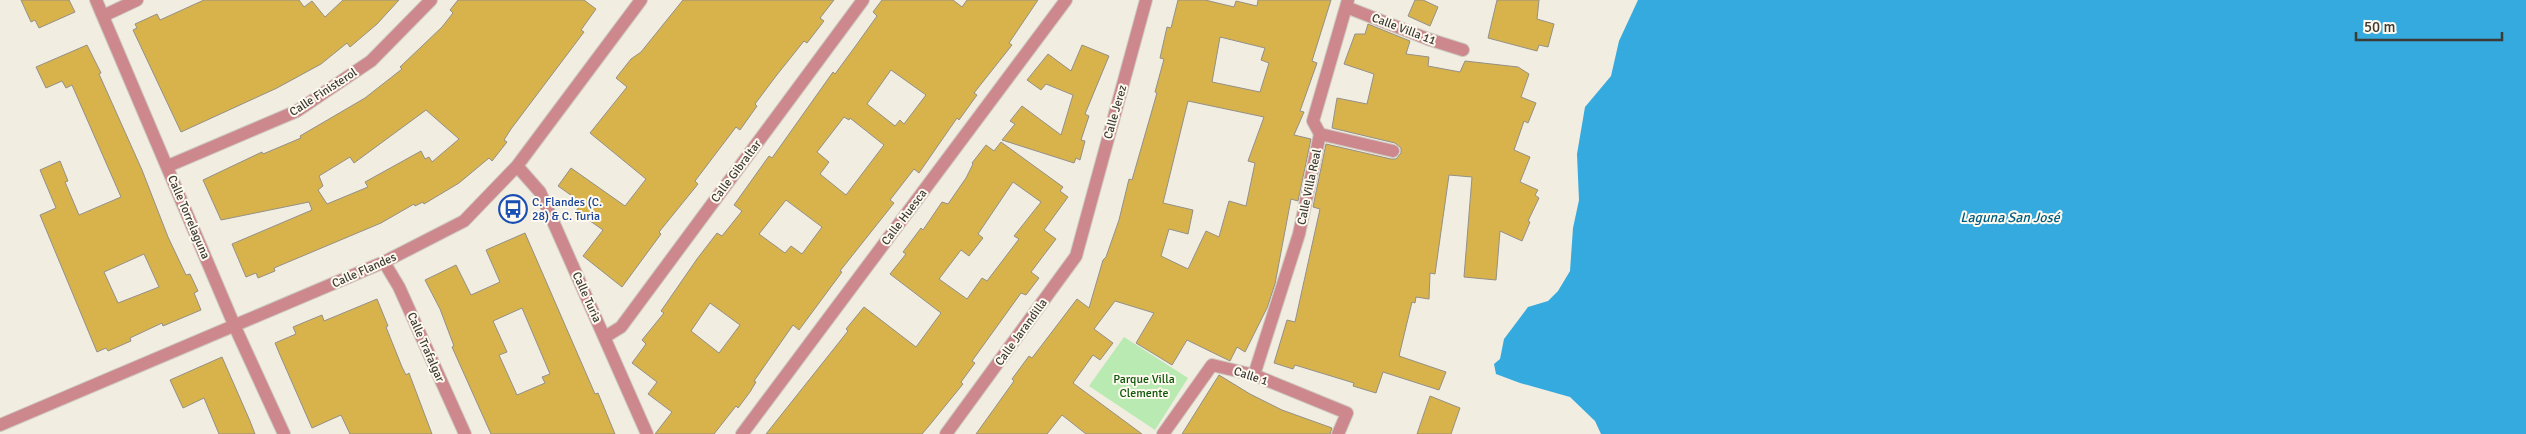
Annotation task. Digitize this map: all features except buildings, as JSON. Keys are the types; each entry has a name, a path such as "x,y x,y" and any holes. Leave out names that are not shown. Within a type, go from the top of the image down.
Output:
{"street":[{"name":"Calle Torrelaguna","path":"96,0 235,327 284,434"},
{"path":"103,16 137,0"},
{"name":"Calle Finisterol","path":"168,166 297,111 371,61 431,0"},
{"name":"Calle Flandes","path":"0,425 79,390 235,327 384,262 464,221 517,166 641,0"},
{"name":"Calle Gibraltar","path":"605,337 621,326 863,0"},
{"name":"Calle Huesca","path":"742,434 1066,0"},
{"name":"Calle Jerez","path":"1084,224 1146,0"},
{"name":"Calle Villa 11","path":"1347,3 1428,39 1463,50"},
{"name":"Calle Villa Real","path":"1254,375 1299,234 1320,134 1313,121 1347,3"},
{"path":"1320,134 1393,151"},
{"name":"Calle Turia","path":"517,166 540,192 648,434"},
{"name":"Calle Jarandilla","path":"946,434 1076,256 1084,224"},
{"name":"Calle Trafalgar","path":"384,262 399,287 465,434"},
{"name":"Calle 1","path":"1163,434 1212,365 1254,375 1347,413 1338,434"}],"green space":[{"name":"Parque Villa Clemente","path":"1124,337 1188,378 1155,430 1089,386"}],"water":[{"name":"Laguna San José","path":"1638,0 2526,0 2526,434 1601,434 1595,421 1570,397 1496,374 1494,364 1500,359 1504,339 1528,307 1548,301 1558,291 1570,271 1573,228 1579,200 1577,154 1585,107 1611,76 1619,41"}],"place":[{"name":"C. Flandes (C. 28) & C. Turia","path":"513,209"}]}
